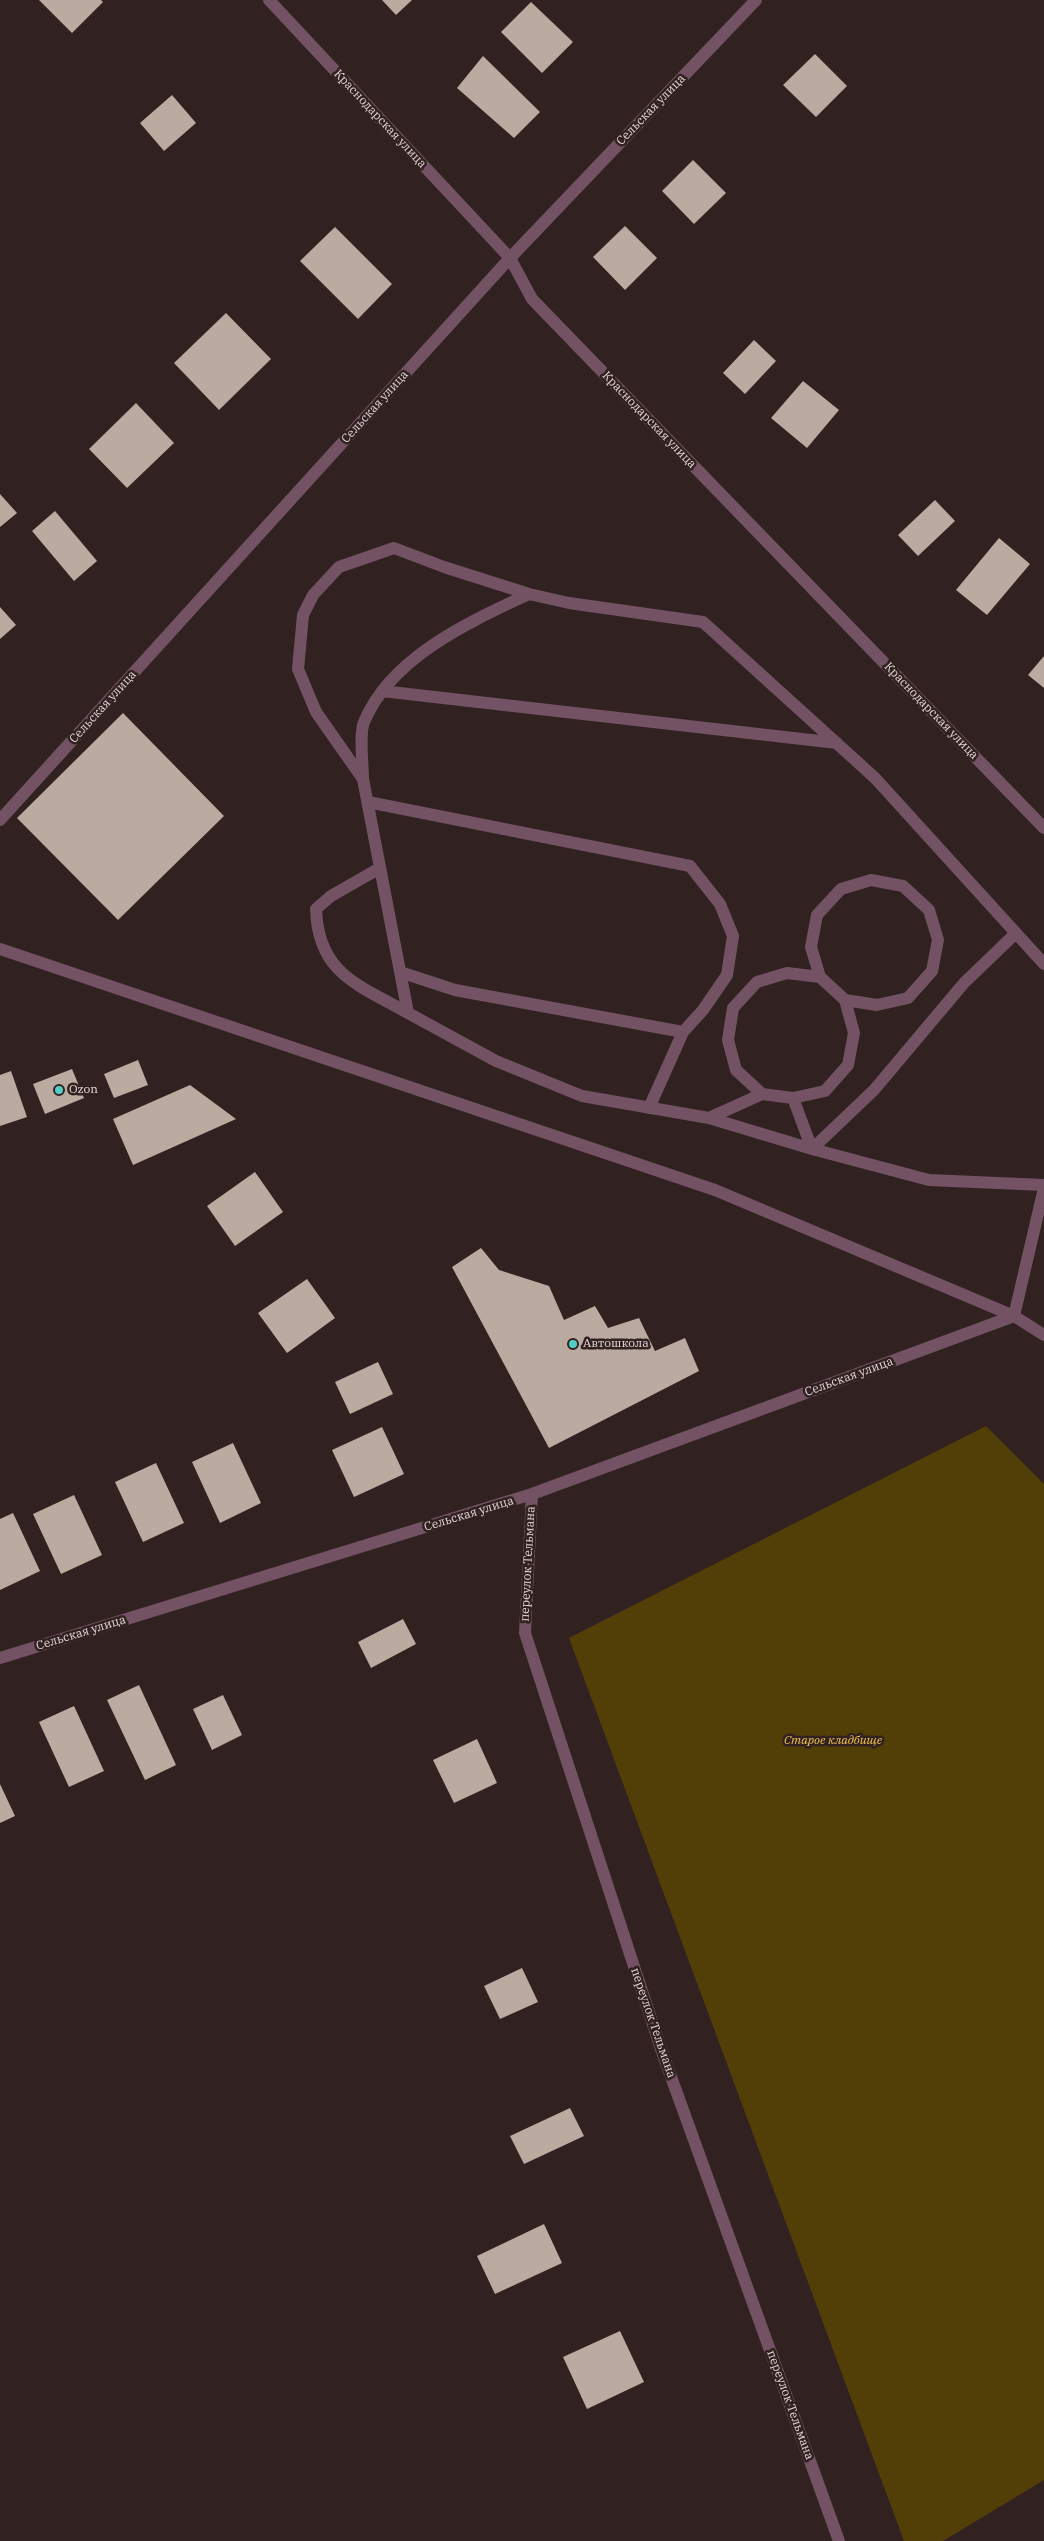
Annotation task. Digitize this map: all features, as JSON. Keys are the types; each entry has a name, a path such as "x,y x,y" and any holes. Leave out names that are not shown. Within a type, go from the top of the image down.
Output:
{"street":[{"name":"Краснодарская улица","path":"269,0 510,258 532,299 1044,828"},
{"name":"Сельская улица","path":"0,820 510,258 756,0"},
{"path":"363,779 316,712 298,669 303,614 313,595 339,567 394,548 444,567 529,594 569,603 703,622 875,778 1044,964"},
{"path":"408,1013 363,779 363,724 388,682 436,643 480,617 529,594"},
{"path":"382,691 837,743"},
{"path":"368,802 690,866 720,904 733,936 727,975 703,1010 683,1032 649,1108"},
{"path":"380,868 331,896 316,910 316,930 324,954 339,972 496,1062 574,1092 649,1108 709,1118 812,1149 929,1180 1044,1186 1014,1316"},
{"path":"871,880 903,886 929,910 938,940 932,971 908,998 876,1005 846,1000 820,977 811,947 817,915 841,889 871,880"},
{"path":"812,1149 874,1090 964,983 1016,933"},
{"path":"0,949 715,1190 1014,1316 1044,1335"},
{"path":"400,972 455,990 683,1032"},
{"path":"762,1094 736,1070 728,1040 733,1008 757,982 788,973 820,977"},
{"path":"709,1118 762,1094 794,1098 825,1091 848,1064 854,1033 846,1000"},
{"path":"794,1098 812,1149"},
{"name":"Сельская улица","path":"0,1658 532,1494 1014,1316"},
{"name":"переулок Тельмана","path":"532,1494 524,1633 661,2049 839,2541"}],"green space":[{"name":"Старое кладбище","path":"986,1426 1044,1484 1044,2480 943,2541 904,2541 569,1638"}],"building":[{"path":"39,0 101,0 103,2 72,33"},
{"path":"382,0 412,0 396,15"},
{"path":"531,2 573,42 542,73 501,32"},
{"path":"815,54 847,86 816,117 783,85"},
{"path":"483,56 540,112 514,138 457,88"},
{"path":"172,95 196,123 164,151 140,123"},
{"path":"693,160 726,193 694,224 662,191"},
{"path":"625,226 657,258 625,290 593,257"},
{"path":"335,227 392,284 358,319 300,261"},
{"path":"226,313 271,359 219,410 174,363"},
{"path":"754,340 776,361 745,394 723,373"},
{"path":"803,381 839,410 807,448 771,418"},
{"path":"136,403 174,443 127,488 89,449"},
{"path":"0,494 17,513 0,527"},
{"path":"935,500 955,521 918,556 898,535"},
{"path":"55,511 97,561 74,581 32,531"},
{"path":"999,538 1030,564 987,615 956,590"},
{"path":"0,607 16,625 0,639"},
{"path":"1044,656 1044,688 1028,675"},
{"path":"123,713 224,816 118,920 17,818"},
{"path":"138,1060 148,1085 114,1098 104,1074"},
{"path":"72,1069 84,1098 45,1114 33,1084"},
{"path":"11,1071 27,1117 0,1126 0,1075"},
{"path":"190,1085 236,1119 133,1165 113,1119"},
{"path":"255,1172 283,1212 235,1246 207,1206"},
{"name":"Автошкола","path":"481,1248 499,1270 549,1286 564,1320 595,1306 608,1328 639,1318 655,1351 685,1338 699,1371 549,1448 452,1267"},
{"path":"307,1279 335,1318 287,1353 258,1313"},
{"path":"378,1362 393,1394 350,1414 335,1382"},
{"path":"382,1427 404,1474 354,1497 332,1450"},
{"path":"233,1443 261,1503 220,1523 192,1462"},
{"path":"156,1463 184,1523 143,1542 115,1482"},
{"path":"74,1495 102,1555 61,1574 33,1514"},
{"path":"13,1513 40,1571 0,1590 0,1519"},
{"path":"403,1619 416,1644 371,1668 358,1642"},
{"path":"139,1685 176,1765 145,1780 107,1700"},
{"path":"223,1695 242,1735 212,1750 193,1709"},
{"path":"74,1706 104,1771 69,1787 39,1722"},
{"path":"477,1739 497,1783 454,1803 433,1760"},
{"path":"0,1784 15,1816 0,1823"},
{"path":"522,1968 538,2002 500,2019 484,1986"},
{"path":"570,2108 584,2136 524,2164 510,2136"},
{"path":"544,2224 562,2263 495,2294 477,2256"},
{"path":"620,2331 644,2382 587,2409 563,2357"}],"place":[{"name":"Ozon","path":"59,1090"},
{"name":"Автошкола","path":"573,1344"}]}
